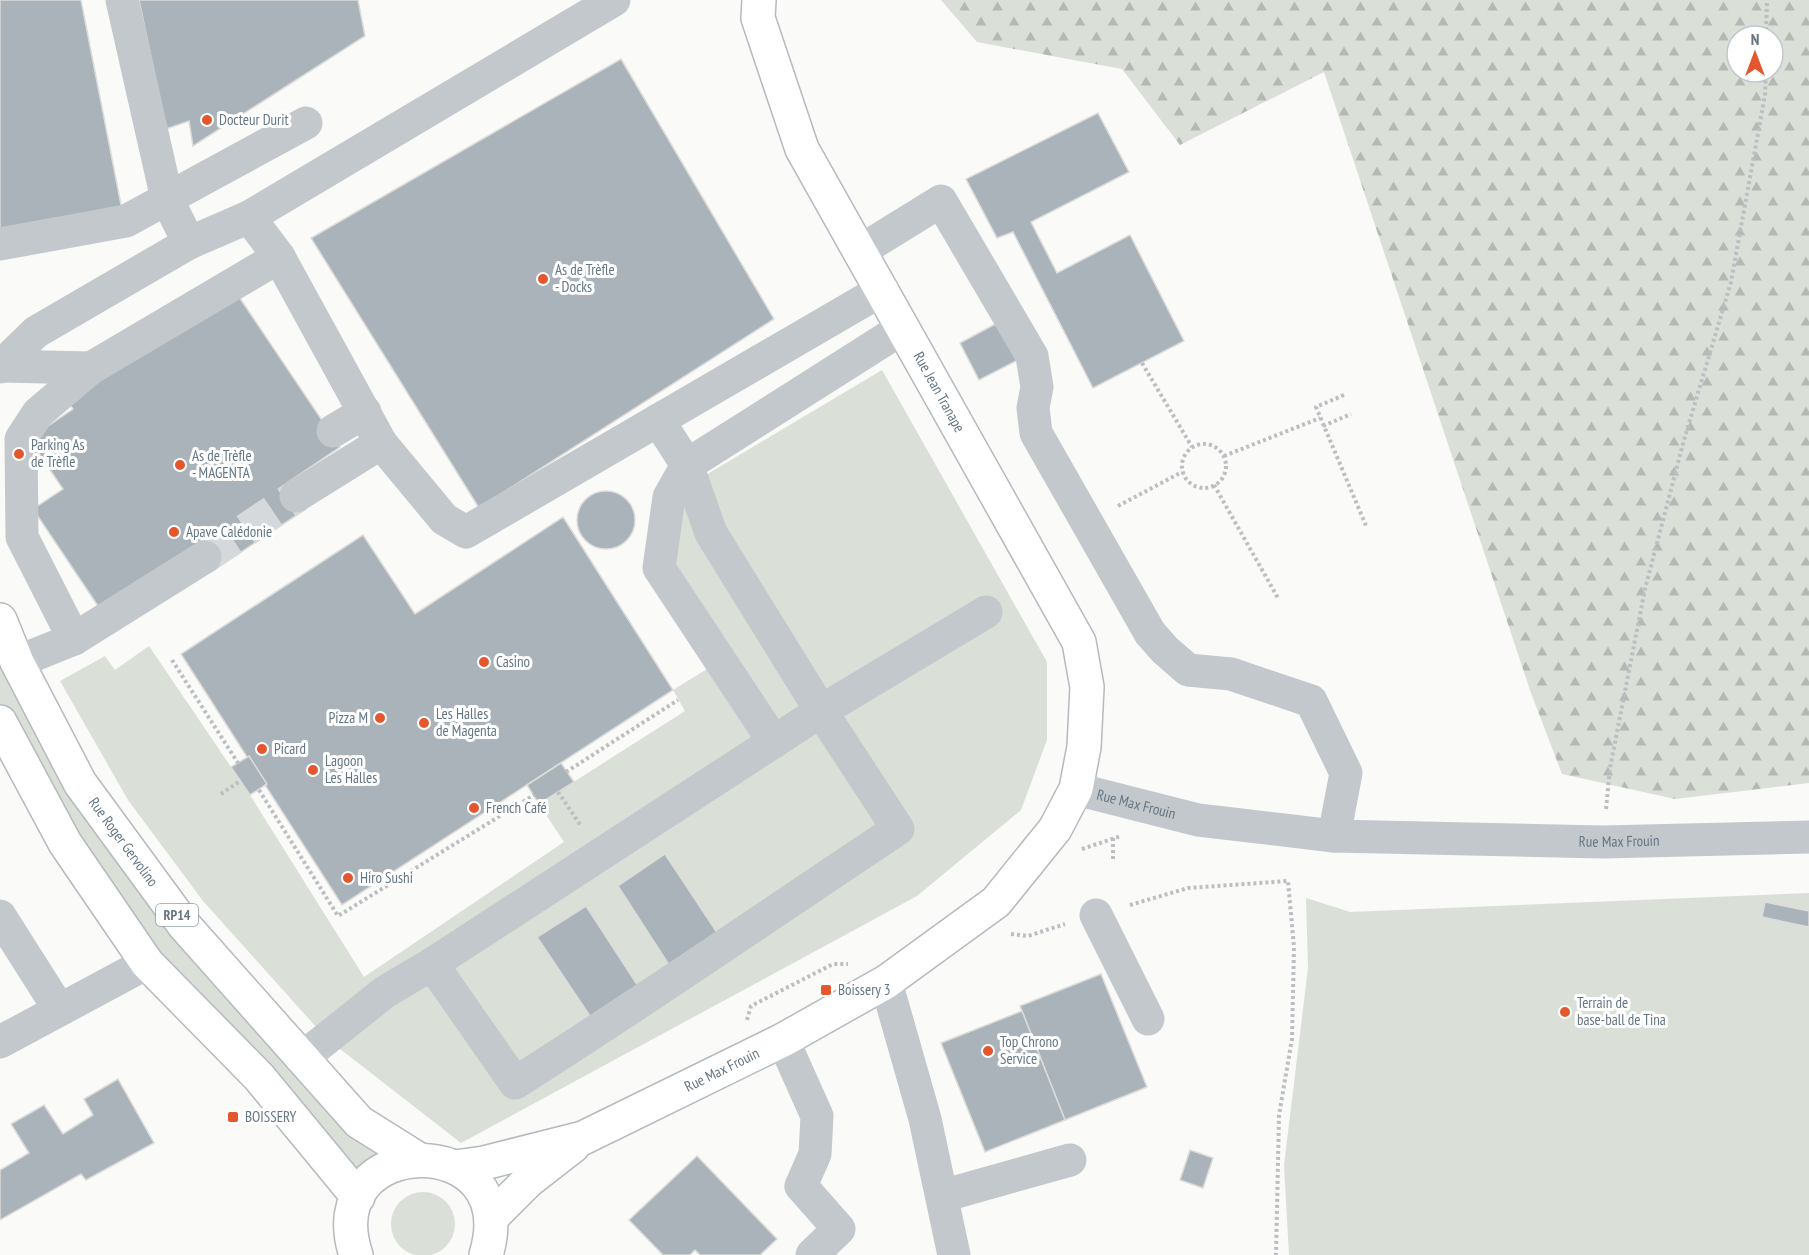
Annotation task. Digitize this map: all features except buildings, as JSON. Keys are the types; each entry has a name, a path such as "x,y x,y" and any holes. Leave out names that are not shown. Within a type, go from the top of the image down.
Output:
{"main road":[{"name":"Rue Jean Tranape","path":"759,0 758,18 802,149 1079,642 1088,687 1084,747 1077,789"},
{"name":"Rue Roger Gervolino","path":"0,620 17,662 80,783 184,925 359,1122 418,1158"},
{"path":"0,723 65,843 147,963 259,1077 358,1197"},
{"name":"Rue Max Frouin","path":"491,1218 528,1181 584,1138 783,1040 886,982 996,902 1055,829 1077,789"},
{"name":"Rue Max Frouin","path":"455,1167 484,1163 584,1138"},
{"path":"348,1248 352,1215 358,1197 368,1182 382,1170 400,1162 418,1158 437,1160 455,1167 472,1180 484,1198 491,1218 491,1238 486,1255"}],"street":[{"path":"122,0 167,199 189,243"},
{"path":"1,366 36,332 189,243 249,217 614,0"},
{"path":"0,244 126,221 306,123"},
{"path":"860,251 941,201 1032,356 1037,387 1033,408 1036,433 1150,633 1188,670 1230,675 1311,701 1346,773 1334,836"},
{"path":"249,217 279,257 381,443 444,519 466,532 882,290"},
{"path":"74,639 22,537 21,439 38,413 91,368 279,257"},
{"path":"774,742 659,568 669,497 687,465 892,334"},
{"path":"1,366 91,368"},
{"path":"333,431 365,412"},
{"path":"432,964 515,1083 661,990 756,922 898,829 821,711 711,533 687,465 658,420"},
{"path":"296,495 381,443"},
{"path":"17,662 74,639 205,557"},
{"path":"302,1058 385,992 432,964 821,711 986,612"},
{"name":"Rue Max Frouin","path":"1077,789 1198,820 1334,836 1603,842 1809,837"},
{"path":"1096,915 1148,1020"},
{"path":"0,916 58,1009"},
{"path":"0,1042 147,963"},
{"path":"886,982 925,1119 954,1255"},
{"path":"783,1040 817,1116 814,1154 801,1186 839,1229 812,1255"},
{"path":"942,1196 1070,1160"}],"path":[{"path":"1766,24 1767,0"},
{"path":"1603,842 1610,768 1645,589 1684,440 1731,282 1766,95 1766,84"},
{"path":"1142,363 1192,447"},
{"path":"1344,395 1316,407 1367,528"},
{"path":"1323,426 1351,414"},
{"path":"1224,456 1320,418"},
{"path":"1206,443 1220,450 1224,456 1226,463 1224,476 1214,485 1202,488 1195,486 1182,472 1182,458 1192,447 1206,443"},
{"path":"1122,515 1117,504 1182,472"},
{"path":"1214,485 1278,598"},
{"path":"172,660 238,763"},
{"path":"566,772 678,700"},
{"path":"221,794 240,781"},
{"path":"259,790 338,916 534,795"},
{"path":"558,792 601,854"},
{"path":"963,926 1028,936 1188,888 1288,881 1294,947 1292,1039 1279,1115 1276,1255"}],"green space":[{"path":"941,0 1809,0 1809,783 1675,799 1562,774 1531,693 1324,72 1180,145 1122,69 977,42"},
{"path":"882,370 1047,662 1047,740 1021,810 917,896 461,1143 326,1038 203,901 128,800 60,681 105,656 115,670 149,646 250,795 364,977 564,842 539,804 685,711 673,690 720,661 659,568 669,497"},
{"path":"0,620 80,783 382,1152 354,1174 147,963 0,722"},
{"name":"Terrain de base-ball de Tina","path":"1809,893 1809,1255 1289,1255 1284,1165 1308,968 1306,898 1350,912"},
{"path":"417,1192 429,1192 446,1201 453,1212 455,1224 453,1236 446,1247 429,1256 417,1256 405,1251 396,1242 391,1230 391,1218 396,1206 405,1197"}],"tunnel":[{"path":"205,557 296,496"}],"place":[{"name":"Docteur Durit","path":"207,120"},
{"name":"As de Trèfle - Docks","path":"543,279"},
{"name":"Parking As de Trèfle","path":"19,454"},
{"name":"As de Trèfle - MAGENTA","path":"180,465"},
{"name":"Apave Calédonie","path":"174,532"},
{"name":"Casino","path":"484,662"},
{"name":"Pizza M","path":"380,718"},
{"name":"Les Halles de Magenta","path":"424,723"},
{"name":"Picard","path":"262,749"},
{"name":"Lagoon Les Halles","path":"313,770"},
{"name":"French Café","path":"474,808"},
{"name":"Hiro Sushi","path":"348,878"},
{"name":"Boissery 3","path":"826,990"},
{"name":"Terrain de base-ball de Tina","path":"1565,1012"},
{"name":"Top Chrono Service","path":"988,1051"},
{"name":"BOISSERY","path":"233,1117"}]}
